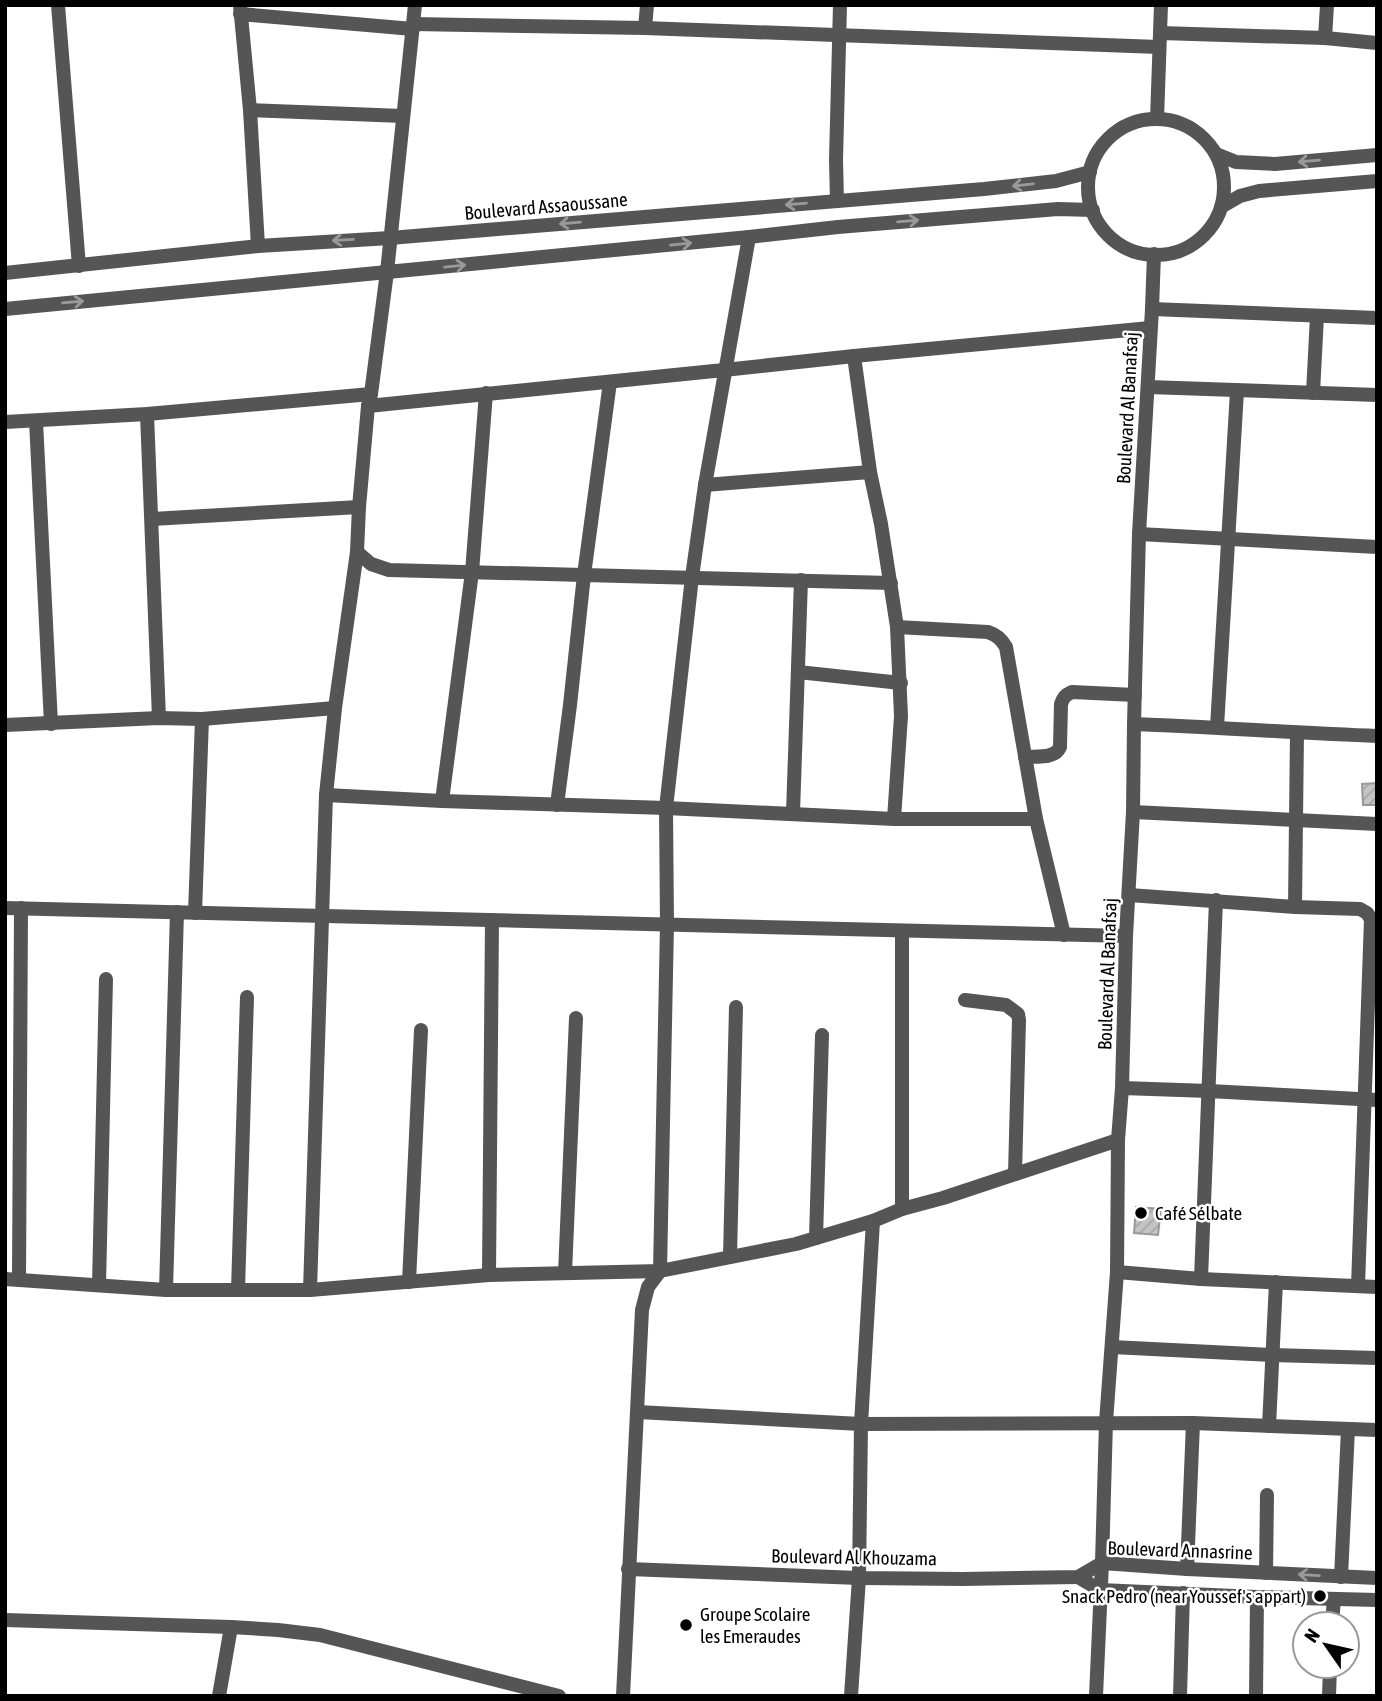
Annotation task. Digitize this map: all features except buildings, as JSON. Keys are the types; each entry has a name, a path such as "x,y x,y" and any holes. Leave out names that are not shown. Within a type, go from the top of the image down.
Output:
{"street":[{"path":"58,5 79,266"},
{"path":"310,1290 326,795 357,552 369,400 387,272 415,5"},
{"path":"645,28 647,5"},
{"path":"837,201 840,5"},
{"path":"1157,119 1161,5"},
{"path":"1325,38 1327,5"},
{"path":"258,246 250,110 240,10 413,27 645,28 839,36 1159,40 1325,38 1377,43"},
{"path":"250,110 404,116"},
{"path":"1169,120 1201,135 1216,154 1224,179 1221,207 1211,226 1195,242 1168,253 1138,252 1110,237 1100,225 1088,192 1090,172 1099,150 1116,132 1127,125 1139,121 1169,120"},
{"path":"1216,154 1236,162 1275,164 1377,155"},
{"name":"Boulevard Assaoussane","path":"5,273 258,246 390,238 984,189 1056,181 1090,172"},
{"path":"1221,207 1240,196 1259,191 1377,181"},
{"path":"5,309 838,227 1058,209 1093,211"},
{"path":"623,1696 642,1310 648,1287 660,1271 667,925 666,808 705,485 749,237"},
{"name":"Boulevard Al Banafsaj","path":"1096,1696 1106,1422 1117,1272 1118,1140 1133,812 1139,534 1154,254"},
{"path":"1152,309 1377,318"},
{"path":"1313,393 1317,316"},
{"path":"5,422 486,393 1150,328"},
{"path":"855,356 870,472 897,627 901,682 899,765 894,820"},
{"path":"557,805 610,382"},
{"path":"1148,387 1377,396"},
{"path":"1217,727 1237,391"},
{"path":"442,801 472,572 486,393"},
{"path":"147,414 159,718"},
{"path":"36,421 51,724"},
{"path":"705,485 870,472"},
{"path":"152,519 359,507"},
{"path":"1139,534 1377,547"},
{"path":"357,552 371,564 388,570 891,583"},
{"path":"793,813 801,580"},
{"path":"897,627 988,632 1001,639 1006,647 1036,819 1064,935"},
{"path":"798,672 901,682"},
{"path":"1025,757 1053,755 1058,752 1061,704 1068,694 1135,695"},
{"path":"5,725 159,718 202,719 335,708"},
{"path":"195,913 202,719"},
{"path":"1134,724 1377,736"},
{"path":"1295,907 1297,733"},
{"path":"326,795 793,813 894,820 1036,819"},
{"path":"1133,812 1377,824"},
{"path":"1129,895 1360,909 1371,919 1370,1100 1358,1286"},
{"path":"1201,1279 1216,900"},
{"path":"5,908 1126,936"},
{"path":"21,908 12,1279 166,1290 310,1290 489,1275 660,1271 796,1244 1118,1140"},
{"path":"166,1290 177,912"},
{"path":"489,1275 492,920"},
{"path":"902,931 902,1209"},
{"path":"99,1285 106,979"},
{"path":"237,1290 247,997"},
{"path":"965,1000 999,1003 1018,1014 1015,1174"},
{"path":"730,1257 736,1007"},
{"path":"565,1273 576,1018"},
{"path":"408,1282 421,1030"},
{"path":"816,1238 822,1035"},
{"path":"1122,1088 1370,1100"},
{"path":"851,1696 859,1578 861,1424 873,1221"},
{"path":"1117,1272 1201,1279 1377,1287"},
{"path":"1269,1426 1276,1282"},
{"path":"1112,1348 1377,1358"},
{"path":"638,1412 861,1424 1193,1423 1377,1430"},
{"path":"1188,1569 1193,1423"},
{"path":"1341,1577 1348,1429"},
{"path":"1266,1573 1267,1495"},
{"name":"Boulevard Annasrine","path":"1078,1577 1102,1563 1377,1578"},
{"name":"Boulevard Al Khouzama","path":"628,1569 859,1578 1078,1577"},
{"path":"1078,1577 1100,1590 1377,1600"},
{"path":"1180,1696 1183,1594"},
{"path":"1256,1696 1257,1597"},
{"path":"1333,1610 1334,1599"},
{"path":"5,1619 231,1627 320,1635 559,1696"},
{"path":"219,1696 231,1627"}],"place":[{"name":"Café Sélbate","path":"1141,1213"},
{"name":"Snack Pedro (near Youssef's appart)","path":"1320,1596"},
{"name":"Groupe Scolaire les Emeraudes","path":"686,1625"}]}
